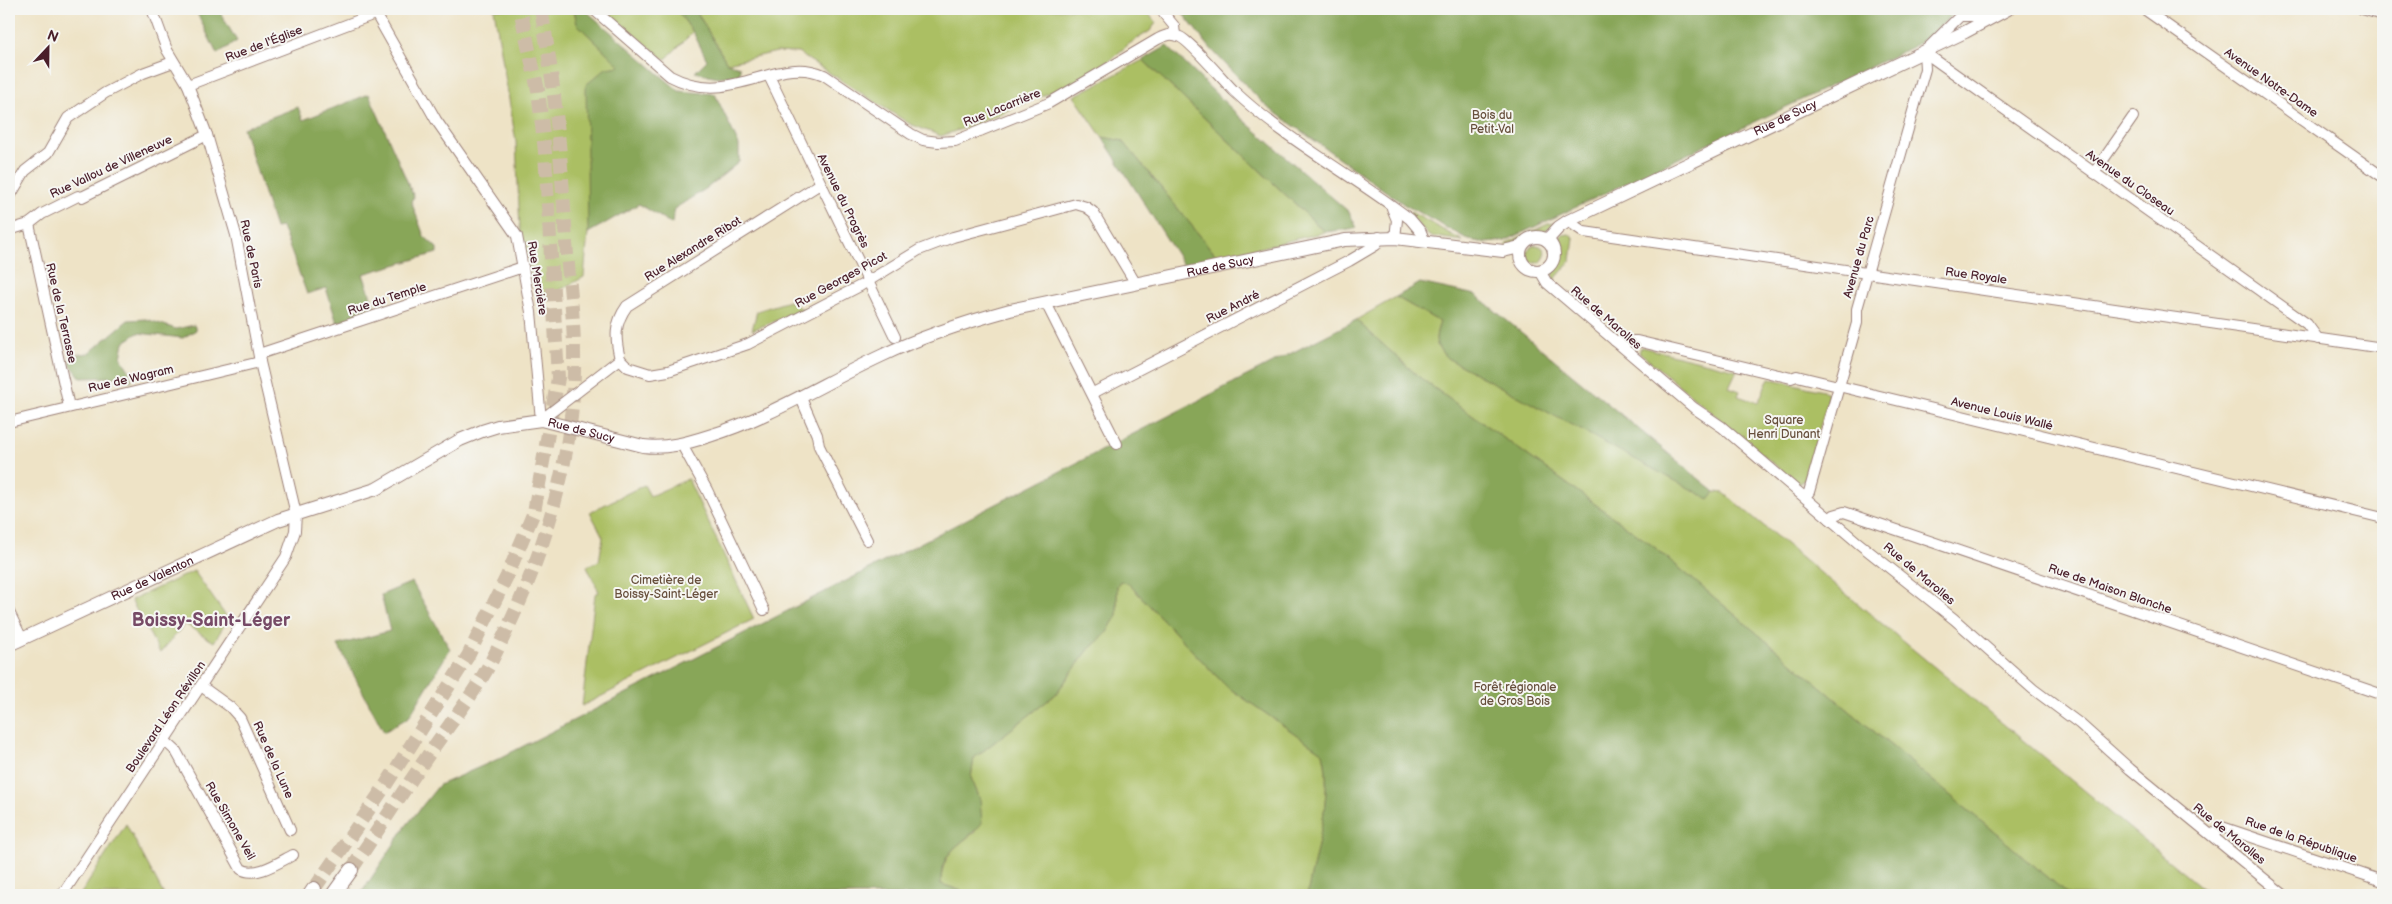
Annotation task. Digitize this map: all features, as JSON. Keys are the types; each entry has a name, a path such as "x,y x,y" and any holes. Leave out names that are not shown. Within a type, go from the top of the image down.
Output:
{"highway":[{"path":"333,895 351,870"}],"main road":[{"name":"Rue de Sucy","path":"1547,240 1558,227 1568,221 1924,52 2008,9"},
{"path":"1971,11 1995,15"},
{"name":"Rue de Sucy","path":"296,514 376,489 466,437 498,426 542,420 642,446 658,448 682,444 758,420 868,362 900,353 942,333 985,317 1046,302 1312,245 1379,237 1520,253"},
{"path":"1531,238 1547,240 1554,255 1550,266 1540,271 1529,270 1520,253 1531,238"},
{"name":"Rue de Valenton","path":"9,645 268,525 296,514"}],"street":[{"name":"Rue de Paris","path":"152,9 173,62 188,84 207,135 236,236 259,358 296,514"},
{"path":"376,14 388,9"},
{"name":"Rue Lacarrière","path":"593,9 670,76 682,82 698,87 717,88 799,68 812,70 824,75 911,134 923,140 938,142 955,141 1049,104 1158,39 1170,34 1175,35"},
{"path":"1160,9 1174,26 1175,35 1186,40 1229,86 1258,111 1410,219 1421,232 1425,242"},
{"name":"Avenue Notre-Dame","path":"2144,9 2383,177"},
{"path":"2362,9 2383,15"},
{"path":"1965,32 1971,11"},
{"path":"1924,52 1971,11"},
{"name":"Rue Mercière","path":"376,14 436,120 517,236 531,312 542,420"},
{"name":"Rue de l'Église","path":"188,84 376,14"},
{"name":"Avenue du Closeau","path":"1924,52 2306,324 2318,339"},
{"name":"Avenue du Parc","path":"1805,497 1809,492 1857,323 1857,309 1869,273 1925,69 1924,52"},
{"path":"9,198 25,171 48,153 68,118 112,89 143,73 173,62"},
{"name":"Avenue du Progrès","path":"769,76 895,337"},
{"path":"2094,173 2133,117"},
{"name":"Rue Vallou de Villeneuve","path":"9,230 29,224 42,214 78,196 82,197 207,135"},
{"name":"Rue Alexandre Ribot","path":"620,359 615,338 616,327 620,316 627,306 820,184"},
{"name":"Rue Georges Picot","path":"620,359 628,367 650,374 668,371 748,344 868,281 919,250 954,237 1076,204 1086,207 1093,212 1136,284"},
{"path":"1392,208 1397,220 1394,238"},
{"name":"Rue Royale","path":"1568,221 1584,232 2383,348"},
{"name":"Rue de la Terrasse","path":"29,224 69,407"},
{"name":"Rue André","path":"1093,393 1349,261 1376,245 1379,237"},
{"name":"Rue du Temple","path":"259,358 523,267"},
{"name":"Rue de Marolles","path":"1540,271 1547,283 1694,408 1722,427 1830,519 1947,614 2033,689 2080,724 2130,769 2284,895"},
{"path":"1046,302 1117,444"},
{"name":"Avenue Louis Wallé","path":"1615,341 1637,341 1838,387 2383,518"},
{"name":"Rue de Wagram","path":"9,422 259,358"},
{"path":"542,420 620,359"},
{"path":"800,398 817,435 819,446 867,540"},
{"path":"682,444 707,490 764,610"},
{"name":"Rue de Maison Blanche","path":"1830,519 1834,514 1844,512 2383,695"},
{"name":"Boulevard Léon Révillon","path":"62,895 289,551 295,530 296,514"},
{"path":"9,612 22,639"},
{"name":"Rue de la Lune","path":"201,686 240,718 290,830"},
{"name":"Rue Simone Veil","path":"165,741 176,751 241,869 248,873 255,872 293,855"},
{"name":"Rue de la République","path":"2212,835 2222,827 2383,881"}],"green space":[{"path":"195,9 218,9 237,41 217,54"},
{"path":"494,9 574,9 577,24 621,66 588,233 584,277 538,302 520,230 516,142"},
{"path":"574,9 584,9 679,91 715,94 739,145 739,162 707,188 674,209 672,224 639,204 588,233 586,85 606,68 620,66 577,24"},
{"path":"604,9 676,9 693,32 665,60"},
{"path":"676,9 695,9 727,63 740,67 740,75 718,77 695,72 707,60 693,32"},
{"path":"695,9 1145,9 1156,23 1150,31 1129,44 1094,74 970,126 941,136 910,124 798,53 777,52 727,63"},
{"name":"Bois du Petit-Val","path":"1179,9 1958,9 1931,35 1910,48 1505,241 1486,243 1469,240 1405,205 1266,106 1211,49"},
{"path":"1167,46 1241,118 1349,212 1357,228 1325,232 1143,60"},
{"path":"1143,60 1325,232 1218,258 1123,141 1102,137 1074,96"},
{"path":"369,94 414,197 411,201 424,236 437,248 437,253 363,274 376,311 337,323 326,288 307,294 282,227 275,228 243,128 298,107 303,120"},
{"path":"1102,137 1123,141 1218,258 1184,266"},
{"path":"1411,212 1463,241 1429,236 1409,215"},
{"path":"1555,223 1547,230 1531,233 1506,246 1507,243 1548,224"},
{"path":"1569,234 1574,238 1571,261 1554,280 1553,274 1560,256 1559,243 1562,235"},
{"path":"1536,245 1542,248 1545,254 1542,260 1536,263 1530,260 1527,254 1530,248"},
{"path":"1420,283 1476,295 1715,492 1709,499 1447,358 1436,342 1440,322 1396,297"},
{"path":"1396,297 1440,322 1436,342 1447,358 1709,498 1715,492 1724,493 2210,895 2069,895 1653,546 1419,377 1356,320"},
{"path":"789,301 804,310 752,330 757,311"},
{"path":"146,319 176,329 194,325 196,330 183,338 138,333 124,342 121,358 129,370 132,381 115,377 81,378 70,364 72,355 89,353 128,320"},
{"name":"Forêt régionale de Gros Bois","path":"1356,320 1419,377 1653,546 2069,895 1307,895 1325,805 1326,769 1323,753 1226,686 1129,584 1120,581 1117,586 1117,615 1106,634 1089,649 1055,695 974,758 971,778 980,799 982,823 949,855 944,863 941,884 974,895 360,895 406,826 439,785 498,759"},
{"name":"Square Henri Dunant","path":"1641,347 1737,370 1729,387 1740,391 1738,396 1758,403 1769,378 1827,392 1829,395 1805,480 1798,484 1639,352"},
{"name":"Cimetière de Boissy-Saint-Léger","path":"688,479 754,619 582,706 595,594 599,592 587,566 599,561 603,537 590,512 644,485 650,496"},
{"path":"194,571 228,619 214,642 185,624 160,653 131,600"},
{"path":"1120,580 1129,584 1226,686 1323,753 1326,769 1325,805 1307,895 974,895 941,884 943,867 946,860 955,848 975,832 980,799 971,778 974,758 1055,695 1089,649 1106,634 1117,615 1117,586"},
{"path":"412,582 450,649 409,717 384,732 338,645 390,631 381,595"},
{"path":"126,824 164,895 80,895"}],"tunnel":[{"path":"314,889 383,789 468,656 507,576 534,512 558,378 545,152 538,90 520,9"},
{"path":"351,870 475,689 490,663 529,580 554,506 563,469 573,392 573,326 557,125 541,9"}],"district":[{"name":"Boissy-Saint-Léger","path":"211,620"}]}
